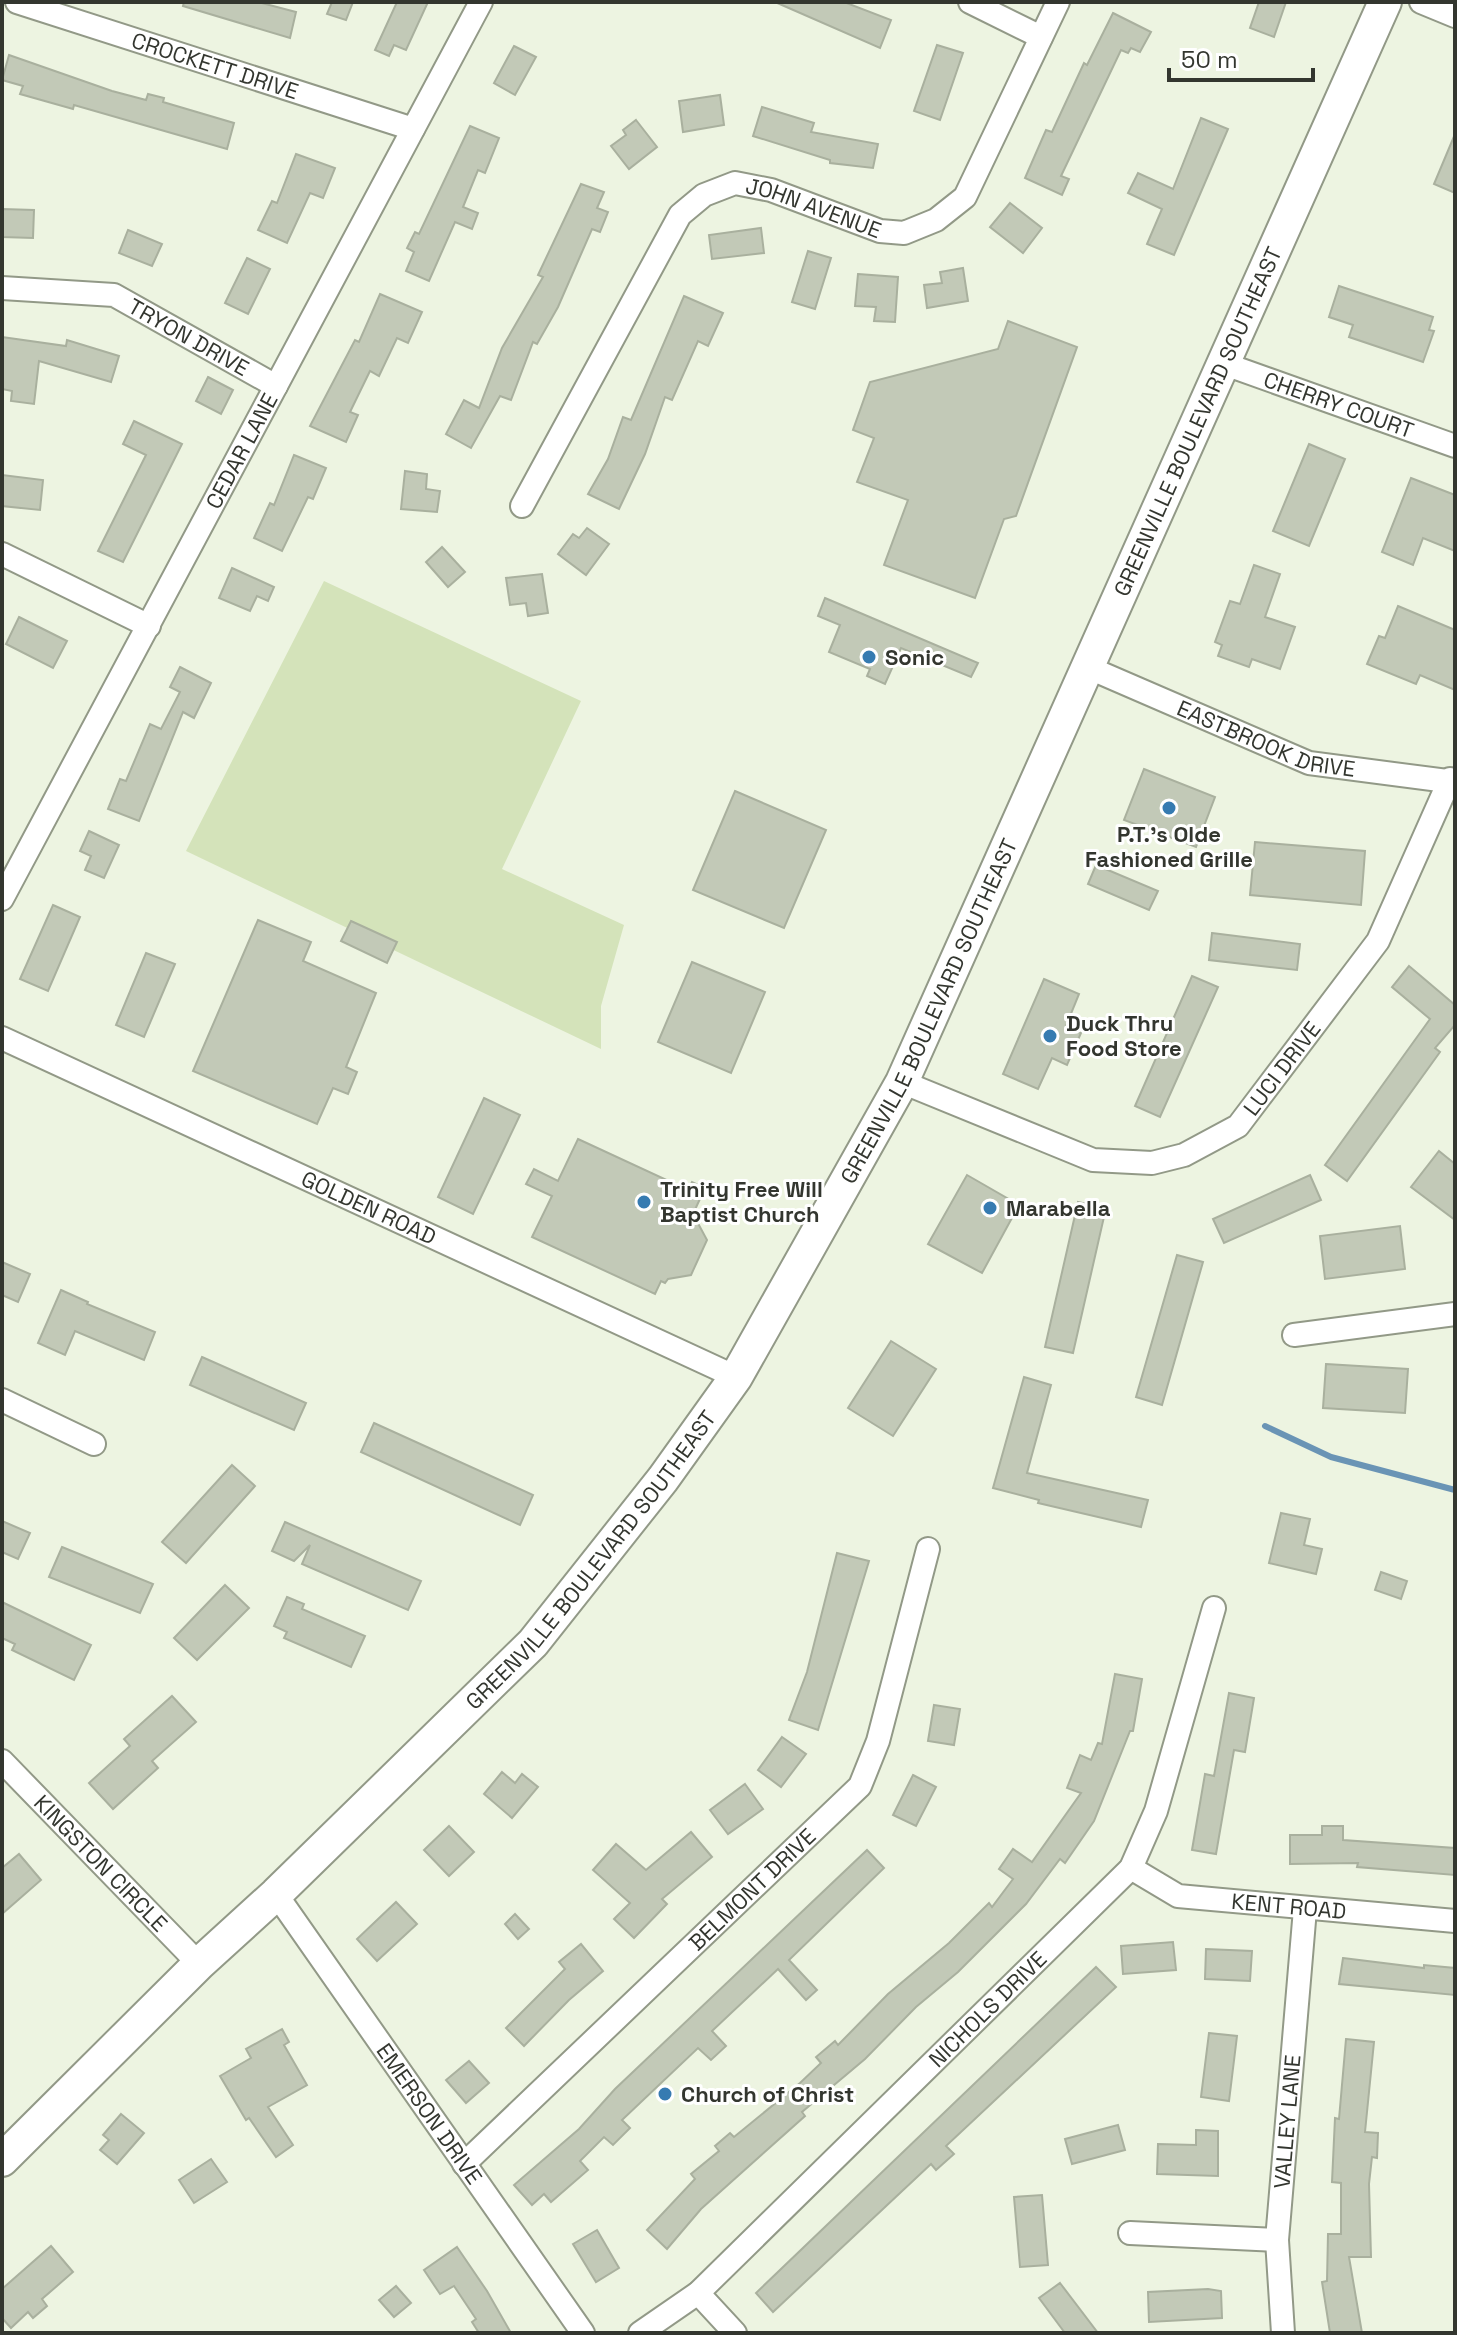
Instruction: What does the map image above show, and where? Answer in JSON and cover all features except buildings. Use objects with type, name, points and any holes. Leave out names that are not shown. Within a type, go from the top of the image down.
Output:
[{"type":"highway","name":"GREENVILLE BOULEVARD SOUTHEAST","points":[[2,2160],[199,1964],[276,1894],[533,1643],[663,1479],[736,1377],[902,1082],[1385,2]]},
{"type":"street","name":"CROCKETT DRIVE","points":[[17,2],[46,7],[413,129]]},
{"type":"street","name":"CEDAR LANE","points":[[2,899],[481,2]]},
{"type":"street","points":[[970,2],[1041,37]]},
{"type":"street","name":"JOHN AVENUE","points":[[522,506],[680,215],[704,195],[735,183],[771,190],[880,231],[904,233],[936,220],[965,197],[1058,2]]},
{"type":"street","points":[[1421,2],[1455,16]]},
{"type":"street","name":"TRYON DRIVE","points":[[2,288],[114,295],[276,386]]},
{"type":"street","name":"CHERRY COURT","points":[[1222,363],[1455,446]]},
{"type":"street","points":[[2,554],[149,626]]},
{"type":"street","name":"EASTBROOK DRIVE","points":[[1087,667],[1309,763],[1452,781]]},
{"type":"street","name":"LUCI DRIVE","points":[[902,1082],[1093,1160],[1152,1163],[1184,1155],[1217,1140],[1238,1126],[1378,941],[1452,781]]},
{"type":"street","name":"GOLDEN ROAD","points":[[2,1038],[736,1377]]},
{"type":"street","points":[[1294,1335],[1455,1314]]},
{"type":"street","points":[[2,1400],[94,1444]]},
{"type":"street","name":"BELMONT DRIVE","points":[[464,2164],[860,1786],[878,1741],[928,1549]]},
{"type":"street","name":"NICHOLS DRIVE","points":[[640,2333],[698,2293],[1131,1868],[1156,1811],[1214,1608]]},
{"type":"street","name":"KINGSTON CIRCLE","points":[[2,1761],[199,1964]]},
{"type":"street","name":"KENT ROAD","points":[[1131,1868],[1178,1896],[1455,1921]]},
{"type":"street","name":"EMERSON DRIVE","points":[[276,1894],[583,2333]]},
{"type":"street","name":"VALLEY LANE","points":[[1283,2333],[1277,2240],[1305,1909]]},
{"type":"street","points":[[1130,2233],[1277,2240]]},
{"type":"street","points":[[698,2293],[735,2333]]},
{"type":"green space","points":[[324,581],[581,701],[502,869],[624,925],[601,1006],[601,1049],[186,851]]},
{"type":"waterway","points":[[1265,1426],[1331,1457],[1455,1490]]},
{"type":"place","name":"Sonic","points":[[869,657]]},
{"type":"place","name":"P.T.’s Olde Fashioned Grille","points":[[1169,808]]},
{"type":"place","name":"Duck Thru Food Store","points":[[1050,1036]]},
{"type":"place","name":"Trinity Free Will Baptist Church","points":[[644,1202]]},
{"type":"place","name":"Marabella","points":[[990,1208]]},
{"type":"place","name":"Church of Christ","points":[[665,2094]]}]
